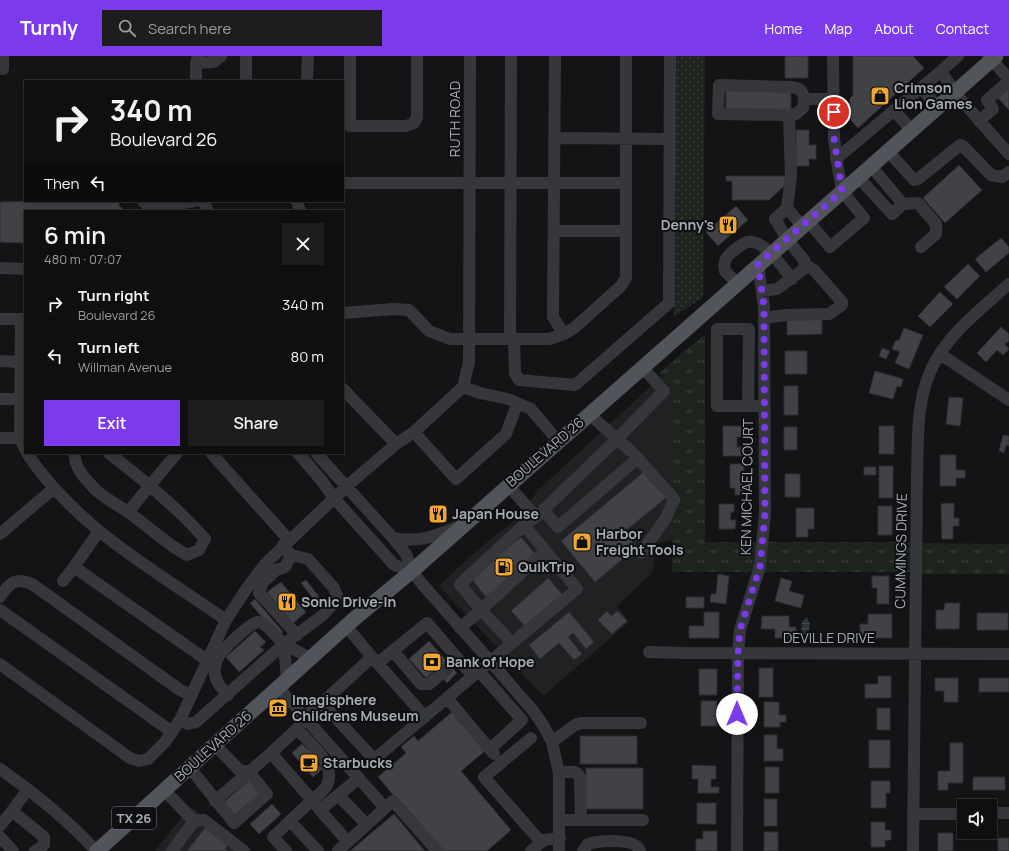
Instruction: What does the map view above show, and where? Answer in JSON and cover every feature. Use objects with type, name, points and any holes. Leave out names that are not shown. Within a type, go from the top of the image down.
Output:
[{"type":"main road","name":"BOULEVARD 26","points":[[96,851],[346,626],[412,571],[758,264],[954,93],[992,57]]},
{"type":"street","points":[[3,56],[3,69]]},
{"type":"street","points":[[196,80],[197,59],[214,62],[221,56]]},
{"type":"street","points":[[246,56],[246,80]]},
{"type":"street","points":[[307,80],[308,56]]},
{"type":"street","points":[[350,56],[350,126],[406,126],[414,123],[417,117],[417,56]]},
{"type":"street","name":"RUTH ROAD","points":[[463,386],[469,362],[470,56]]},
{"type":"street","points":[[511,56],[510,183],[512,339],[515,373],[518,380],[575,385],[669,303],[670,56]]},
{"type":"street","points":[[555,56],[553,317],[564,334]]},
{"type":"street","points":[[344,313],[394,309],[409,310],[429,331],[450,339],[549,339],[564,334],[621,286],[626,278],[626,56]]},
{"type":"street","points":[[787,208],[830,247],[864,218],[842,191],[834,138],[833,56]]},
{"type":"street","points":[[836,159],[958,56]]},
{"type":"street","points":[[979,121],[993,108],[987,100],[1009,80],[992,57]]},
{"type":"street","points":[[941,71],[954,93],[1009,154]]},
{"type":"street","points":[[719,85],[790,86],[799,88],[803,93],[804,100],[803,108],[796,114],[718,114],[719,85]]},
{"type":"street","points":[[920,88],[938,107]]},
{"type":"street","points":[[804,100],[834,100]]},
{"type":"street","points":[[894,110],[912,130]]},
{"type":"street","points":[[764,318],[786,315],[829,314],[842,305],[842,302],[814,270],[806,265],[804,260],[787,239],[775,219],[787,208],[790,176],[789,115]]},
{"type":"street","points":[[554,138],[669,139]]},
{"type":"street","points":[[888,151],[914,180],[918,179],[960,145],[963,146],[991,175],[1002,177],[1009,172]]},
{"type":"street","points":[[871,166],[903,204]]},
{"type":"street","points":[[858,177],[892,214],[903,204],[918,203],[936,224],[936,234],[921,247]]},
{"type":"street","points":[[344,183],[626,183]]},
{"type":"street","points":[[144,202],[150,208],[202,205]]},
{"type":"street","points":[[554,231],[626,231]]},
{"type":"street","points":[[737,283],[725,271],[725,260],[730,254],[747,242],[754,242],[771,253],[792,279]]},
{"type":"street","name":"KEN MICHAEL COURT","points":[[737,851],[738,653],[740,630],[756,581],[762,549],[765,514],[764,318],[758,264]]},
{"type":"street","points":[[762,291],[777,289],[792,279],[805,268],[806,265]]},
{"type":"street","points":[[0,268],[24,269]]},
{"type":"street","name":"CUMMINGS DRIVE","points":[[913,851],[914,653],[919,429],[923,396],[929,372],[940,354],[982,308],[1009,284]]},
{"type":"street","points":[[0,313],[24,317]]},
{"type":"street","points":[[702,314],[717,329],[748,329],[748,406]]},
{"type":"street","points":[[0,319],[24,317]]},
{"type":"street","points":[[24,317],[23,345],[20,362],[20,438],[24,447]]},
{"type":"street","points":[[717,329],[717,406],[764,406]]},
{"type":"street","points":[[940,354],[1009,400]]},
{"type":"street","points":[[748,356],[764,356]]},
{"type":"street","points":[[0,361],[20,362]]},
{"type":"street","points":[[512,643],[481,610],[460,584],[524,525],[540,513],[617,439],[664,391],[642,367]]},
{"type":"street","points":[[228,695],[218,684],[215,674],[216,663],[226,620],[265,564],[286,542],[347,486],[396,444],[414,432],[463,386],[480,393],[508,399],[517,404],[531,408],[558,441]]},
{"type":"street","points":[[344,390],[396,444]]},
{"type":"street","points":[[0,399],[20,400]]},
{"type":"street","points":[[414,432],[456,479],[506,434],[517,404]]},
{"type":"street","points":[[589,414],[638,458],[674,499],[666,518],[641,553]]},
{"type":"street","points":[[0,438],[20,438]]},
{"type":"street","points":[[28,454],[54,489],[99,531],[226,620]]},
{"type":"street","points":[[75,454],[74,460],[77,467],[98,492],[128,512],[183,553],[187,555],[199,550],[205,539],[190,522],[150,486],[110,454]]},
{"type":"street","points":[[128,512],[176,454]]},
{"type":"street","points":[[212,454],[229,472],[286,542],[291,555],[285,567],[276,570],[263,582],[259,593],[297,635]]},
{"type":"street","points":[[299,454],[322,481],[334,498],[394,565],[412,571]]},
{"type":"street","points":[[317,454],[393,538],[406,554],[412,571],[534,712],[552,742],[559,773],[559,851]]},
{"type":"street","points":[[508,485],[558,527],[638,458]]},
{"type":"street","points":[[0,534],[54,489]]},
{"type":"street","points":[[393,538],[409,541],[424,540],[463,525]]},
{"type":"street","points":[[322,703],[372,757],[377,757],[577,589],[524,525]]},
{"type":"street","points":[[63,581],[99,531]]},
{"type":"street","points":[[460,628],[545,551]]},
{"type":"street","points":[[180,720],[188,724],[196,722],[284,644],[323,615],[338,598],[334,588],[308,559],[291,555]]},
{"type":"street","points":[[74,567],[208,661]]},
{"type":"street","points":[[1,595],[13,582],[23,580],[32,584],[180,690],[192,696]]},
{"type":"street","points":[[0,610],[172,732]]},
{"type":"street","points":[[0,664],[130,758],[139,761],[148,759],[165,742],[172,732],[180,720],[208,661],[220,647],[251,625],[258,622],[264,624],[284,644],[310,658]]},
{"type":"street","points":[[215,800],[297,730],[305,718],[322,703],[375,660],[393,651],[427,623],[454,662],[476,673],[522,720],[490,749]]},
{"type":"street","points":[[346,626],[425,717]]},
{"type":"street","points":[[284,644],[283,683],[305,718],[385,808]]},
{"type":"street","points":[[393,651],[421,684],[429,684],[440,675]]},
{"type":"street","name":"DEVILLE DRIVE","points":[[649,652],[1009,654]]},
{"type":"street","points":[[447,698],[502,762]]},
{"type":"street","points":[[552,742],[581,722],[641,723]]},
{"type":"street","points":[[286,851],[273,837],[327,786],[330,777],[328,765],[319,753],[297,730]]},
{"type":"street","points":[[531,738],[484,777],[541,842]]},
{"type":"street","points":[[190,768],[234,823],[267,794],[249,772],[239,770],[215,745]]},
{"type":"street","points":[[271,753],[348,842]]},
{"type":"street","points":[[0,768],[28,789],[82,836],[96,851]]},
{"type":"street","points":[[559,773],[573,772],[578,774],[580,777],[581,820]]},
{"type":"street","points":[[320,810],[359,778]]},
{"type":"street","points":[[0,826],[28,789]]},
{"type":"street","points":[[164,790],[194,821]]},
{"type":"street","points":[[338,796],[367,825]]},
{"type":"street","points":[[338,851],[393,801],[437,851]]},
{"type":"street","points":[[12,811],[44,837],[44,845],[36,851]]},
{"type":"street","points":[[997,813],[1009,813]]},
{"type":"street","points":[[913,814],[957,814]]},
{"type":"street","points":[[172,851],[194,821],[204,820],[244,851]]},
{"type":"street","points":[[560,820],[643,820]]},
{"type":"street","points":[[290,821],[318,851]]},
{"type":"street","points":[[0,837],[13,851]]},
{"type":"street","points":[[531,851],[544,840],[560,838]]},
{"type":"street","points":[[583,851],[588,844],[595,842],[630,842],[636,844],[640,851]]},
{"type":"shaded area","points":[[662,376],[672,388],[672,540],[657,544],[652,573],[617,606],[629,622],[543,696],[439,586],[475,552],[520,516],[538,490]]},
{"type":"shaded area","points":[[807,618],[810,624],[808,635],[801,634],[802,621]]},
{"type":"shaded area","points":[[190,807],[220,826],[252,851],[155,851]]},
{"type":"green space","points":[[674,56],[705,56],[703,297],[674,317]]},
{"type":"green space","points":[[705,334],[705,542],[910,542],[910,572],[672,572],[672,388],[659,373]]},
{"type":"green space","points":[[922,543],[1009,544],[1009,574],[922,574]]},
{"type":"building","points":[[785,56],[808,56],[808,78],[785,78]]},
{"type":"building","points":[[853,56],[913,56],[924,68],[858,128],[849,118],[850,98],[853,95]]},
{"type":"building","points":[[1009,88],[1009,110],[998,98]]},
{"type":"building","points":[[726,90],[791,90],[791,113],[726,113]]},
{"type":"building","points":[[796,130],[809,130],[809,145],[816,145],[816,159],[809,159],[809,166],[796,166]]},
{"type":"building","points":[[959,165],[982,190],[945,223],[923,198]]},
{"type":"building","points":[[726,176],[787,176],[787,183],[769,200],[732,200],[732,181],[726,181]]},
{"type":"building","points":[[0,202],[119,202],[119,206],[125,210],[24,210],[24,243],[0,242]]},
{"type":"building","points":[[736,206],[748,220],[718,246],[706,232]]},
{"type":"building","points":[[1001,238],[1009,247],[1009,253],[986,272],[975,259]]},
{"type":"building","points":[[968,264],[980,276],[957,299],[944,287]]},
{"type":"building","points":[[940,292],[953,304],[930,327],[918,316]]},
{"type":"building","points":[[787,319],[822,319],[822,334],[787,335]]},
{"type":"building","points":[[1001,327],[1009,334],[1009,341],[1005,344],[1009,349],[1003,355],[997,350],[986,362],[977,353]]},
{"type":"building","points":[[904,328],[923,335],[909,369],[895,363],[900,352],[892,349],[896,340],[899,341]]},
{"type":"building","points":[[882,348],[890,351],[886,359],[879,356]]},
{"type":"building","points":[[785,351],[807,351],[807,374],[785,374]]},
{"type":"building","points":[[875,371],[903,379],[901,387],[897,386],[893,399],[869,393]]},
{"type":"building","points":[[784,386],[798,386],[798,415],[784,415]]},
{"type":"building","points":[[949,397],[963,398],[960,426],[946,424]]},
{"type":"building","points":[[723,426],[744,426],[744,437],[737,437],[737,447],[745,447],[745,456],[723,456]]},
{"type":"building","points":[[879,426],[894,426],[894,454],[879,454]]},
{"type":"building","points":[[784,427],[797,427],[797,450],[784,450]]},
{"type":"building","points":[[1003,435],[1009,436],[1009,446],[1006,445],[1004,453],[999,451]]},
{"type":"building","points":[[940,455],[956,455],[956,470],[965,470],[965,478],[956,478],[956,486],[940,486]]},
{"type":"building","points":[[730,464],[744,464],[744,495],[735,495],[735,488],[730,488]]},
{"type":"building","points":[[879,466],[893,466],[893,498],[879,498]]},
{"type":"building","points":[[864,467],[876,467],[876,475],[864,475]]},
{"type":"building","points":[[646,470],[668,496],[624,532],[637,547],[595,582],[561,541]]},
{"type":"building","points":[[785,474],[800,474],[800,497],[785,497]]},
{"type":"building","points":[[954,503],[954,518],[959,518],[959,526],[953,526],[953,539],[942,539],[941,504]]},
{"type":"building","points":[[719,504],[734,504],[734,512],[731,512],[730,520],[736,520],[735,529],[719,529]]},
{"type":"building","points":[[878,506],[892,506],[892,535],[878,535]]},
{"type":"building","points":[[796,508],[814,508],[814,529],[808,529],[808,537],[796,537]]},
{"type":"building","name":"QuikTrip","points":[[521,537],[537,556],[486,597],[471,578]]},
{"type":"building","points":[[718,574],[729,576],[726,604],[710,602],[711,594],[716,594]]},
{"type":"building","points":[[872,576],[889,576],[889,604],[877,604],[877,588],[872,588]]},
{"type":"building","points":[[548,578],[563,595],[526,627],[511,611]]},
{"type":"building","points":[[781,578],[792,581],[789,591],[804,595],[801,608],[775,601]]},
{"type":"building","points":[[306,580],[324,603],[319,606],[301,583]]},
{"type":"building","name":"Sonic Drive-In","points":[[281,582],[306,612],[293,623],[267,592]]},
{"type":"building","points":[[686,597],[704,597],[704,608],[686,608]]},
{"type":"building","points":[[255,599],[283,632],[278,636],[250,603]]},
{"type":"building","points":[[945,603],[960,603],[959,629],[936,629],[936,610],[944,610]]},
{"type":"building","points":[[607,611],[611,616],[618,611],[627,621],[612,634],[598,620]]},
{"type":"building","points":[[569,612],[594,642],[586,649],[573,633],[568,637],[582,654],[574,660],[559,643],[540,659],[529,645]]},
{"type":"building","points":[[704,612],[719,612],[719,638],[689,638],[689,626],[704,626]]},
{"type":"building","points":[[977,613],[1008,613],[1008,630],[977,630]]},
{"type":"building","points":[[868,614],[892,614],[892,638],[860,638],[860,624],[868,624]]},
{"type":"building","points":[[762,616],[789,616],[789,627],[796,627],[796,638],[775,638],[775,629],[761,629]]},
{"type":"building","points":[[255,631],[266,642],[260,647],[264,650],[239,672],[226,657]]},
{"type":"building","points":[[429,641],[457,673],[447,683],[435,670],[426,678],[409,659]]},
{"type":"building","points":[[759,668],[773,668],[773,697],[759,697]]},
{"type":"building","points":[[699,669],[717,669],[717,695],[699,695]]},
{"type":"building","points":[[878,676],[891,676],[891,698],[865,698],[865,684],[878,684]]},
{"type":"building","points":[[935,678],[958,678],[958,702],[944,702],[944,691],[935,691]]},
{"type":"building","points":[[979,678],[1009,678],[1009,692],[979,692]]},
{"type":"building","points":[[701,701],[717,701],[717,726],[701,726]]},
{"type":"building","points":[[764,702],[779,702],[779,715],[786,715],[786,722],[780,722],[780,727],[764,727]]},
{"type":"building","points":[[877,708],[890,708],[890,730],[877,730]]},
{"type":"building","points":[[452,712],[485,751],[461,771],[511,830],[487,851],[441,851],[378,777],[406,753],[401,747],[414,736],[418,741]]},
{"type":"building","points":[[764,735],[777,735],[777,749],[783,749],[783,761],[764,761]]},
{"type":"building","points":[[580,736],[637,736],[637,764],[580,764]]},
{"type":"building","points":[[869,740],[890,740],[890,768],[869,768]]},
{"type":"building","points":[[950,743],[963,743],[963,783],[948,783],[948,790],[938,790],[938,771],[950,771]]},
{"type":"building","points":[[302,744],[308,750],[311,748],[316,754],[312,757],[322,769],[313,777],[292,753]]},
{"type":"building","points":[[692,765],[716,766],[716,779],[711,779],[711,787],[719,787],[719,793],[698,793],[698,779],[692,779]]},
{"type":"building","points":[[765,767],[779,767],[779,793],[765,793]]},
{"type":"building","points":[[586,768],[643,768],[643,809],[586,809]]},
{"type":"building","points":[[973,777],[1005,777],[1005,790],[973,790]]},
{"type":"building","points":[[250,779],[262,793],[235,818],[222,804]]},
{"type":"building","points":[[871,781],[890,781],[890,793],[886,793],[886,808],[871,808]]},
{"type":"building","points":[[764,799],[777,799],[777,826],[764,826]]},
{"type":"building","points":[[697,803],[716,803],[716,824],[697,824]]},
{"type":"building","points":[[272,804],[281,814],[259,834],[250,824]]},
{"type":"building","points":[[394,814],[425,851],[350,851]]},
{"type":"building","points":[[871,822],[885,822],[885,830],[891,830],[891,840],[885,840],[885,847],[871,847]]},
{"type":"building","points":[[205,828],[228,845],[225,849],[228,851],[187,851]]},
{"type":"building","points":[[703,831],[717,831],[717,851],[696,851],[696,839],[703,839]]},
{"type":"building","points":[[764,832],[778,832],[778,851],[764,851]]},
{"type":"building","points":[[938,833],[953,833],[953,851],[938,851]]},
{"type":"building","points":[[998,838],[1009,838],[1009,851],[998,851]]},
{"type":"tunnel","points":[[440,675],[450,665]]},
{"type":"place","name":"Crimson Lion Games","points":[[880,96]]},
{"type":"place","name":"Denny's","points":[[728,225]]},
{"type":"place","name":"Japan House","points":[[438,514]]},
{"type":"place","name":"Harbor Freight Tools","points":[[582,542]]},
{"type":"place","name":"QuikTrip","points":[[504,567]]},
{"type":"place","name":"Sonic Drive-In","points":[[287,602]]},
{"type":"place","name":"Bank of Hope","points":[[432,662]]},
{"type":"place","name":"Imagisphere Childrens Museum","points":[[278,708]]},
{"type":"place","name":"Starbucks","points":[[309,763]]},
{"type":"route","points":[[737,714],[740,630],[760,566],[765,514],[764,307],[758,264],[842,191],[834,138],[834,112]]}]
